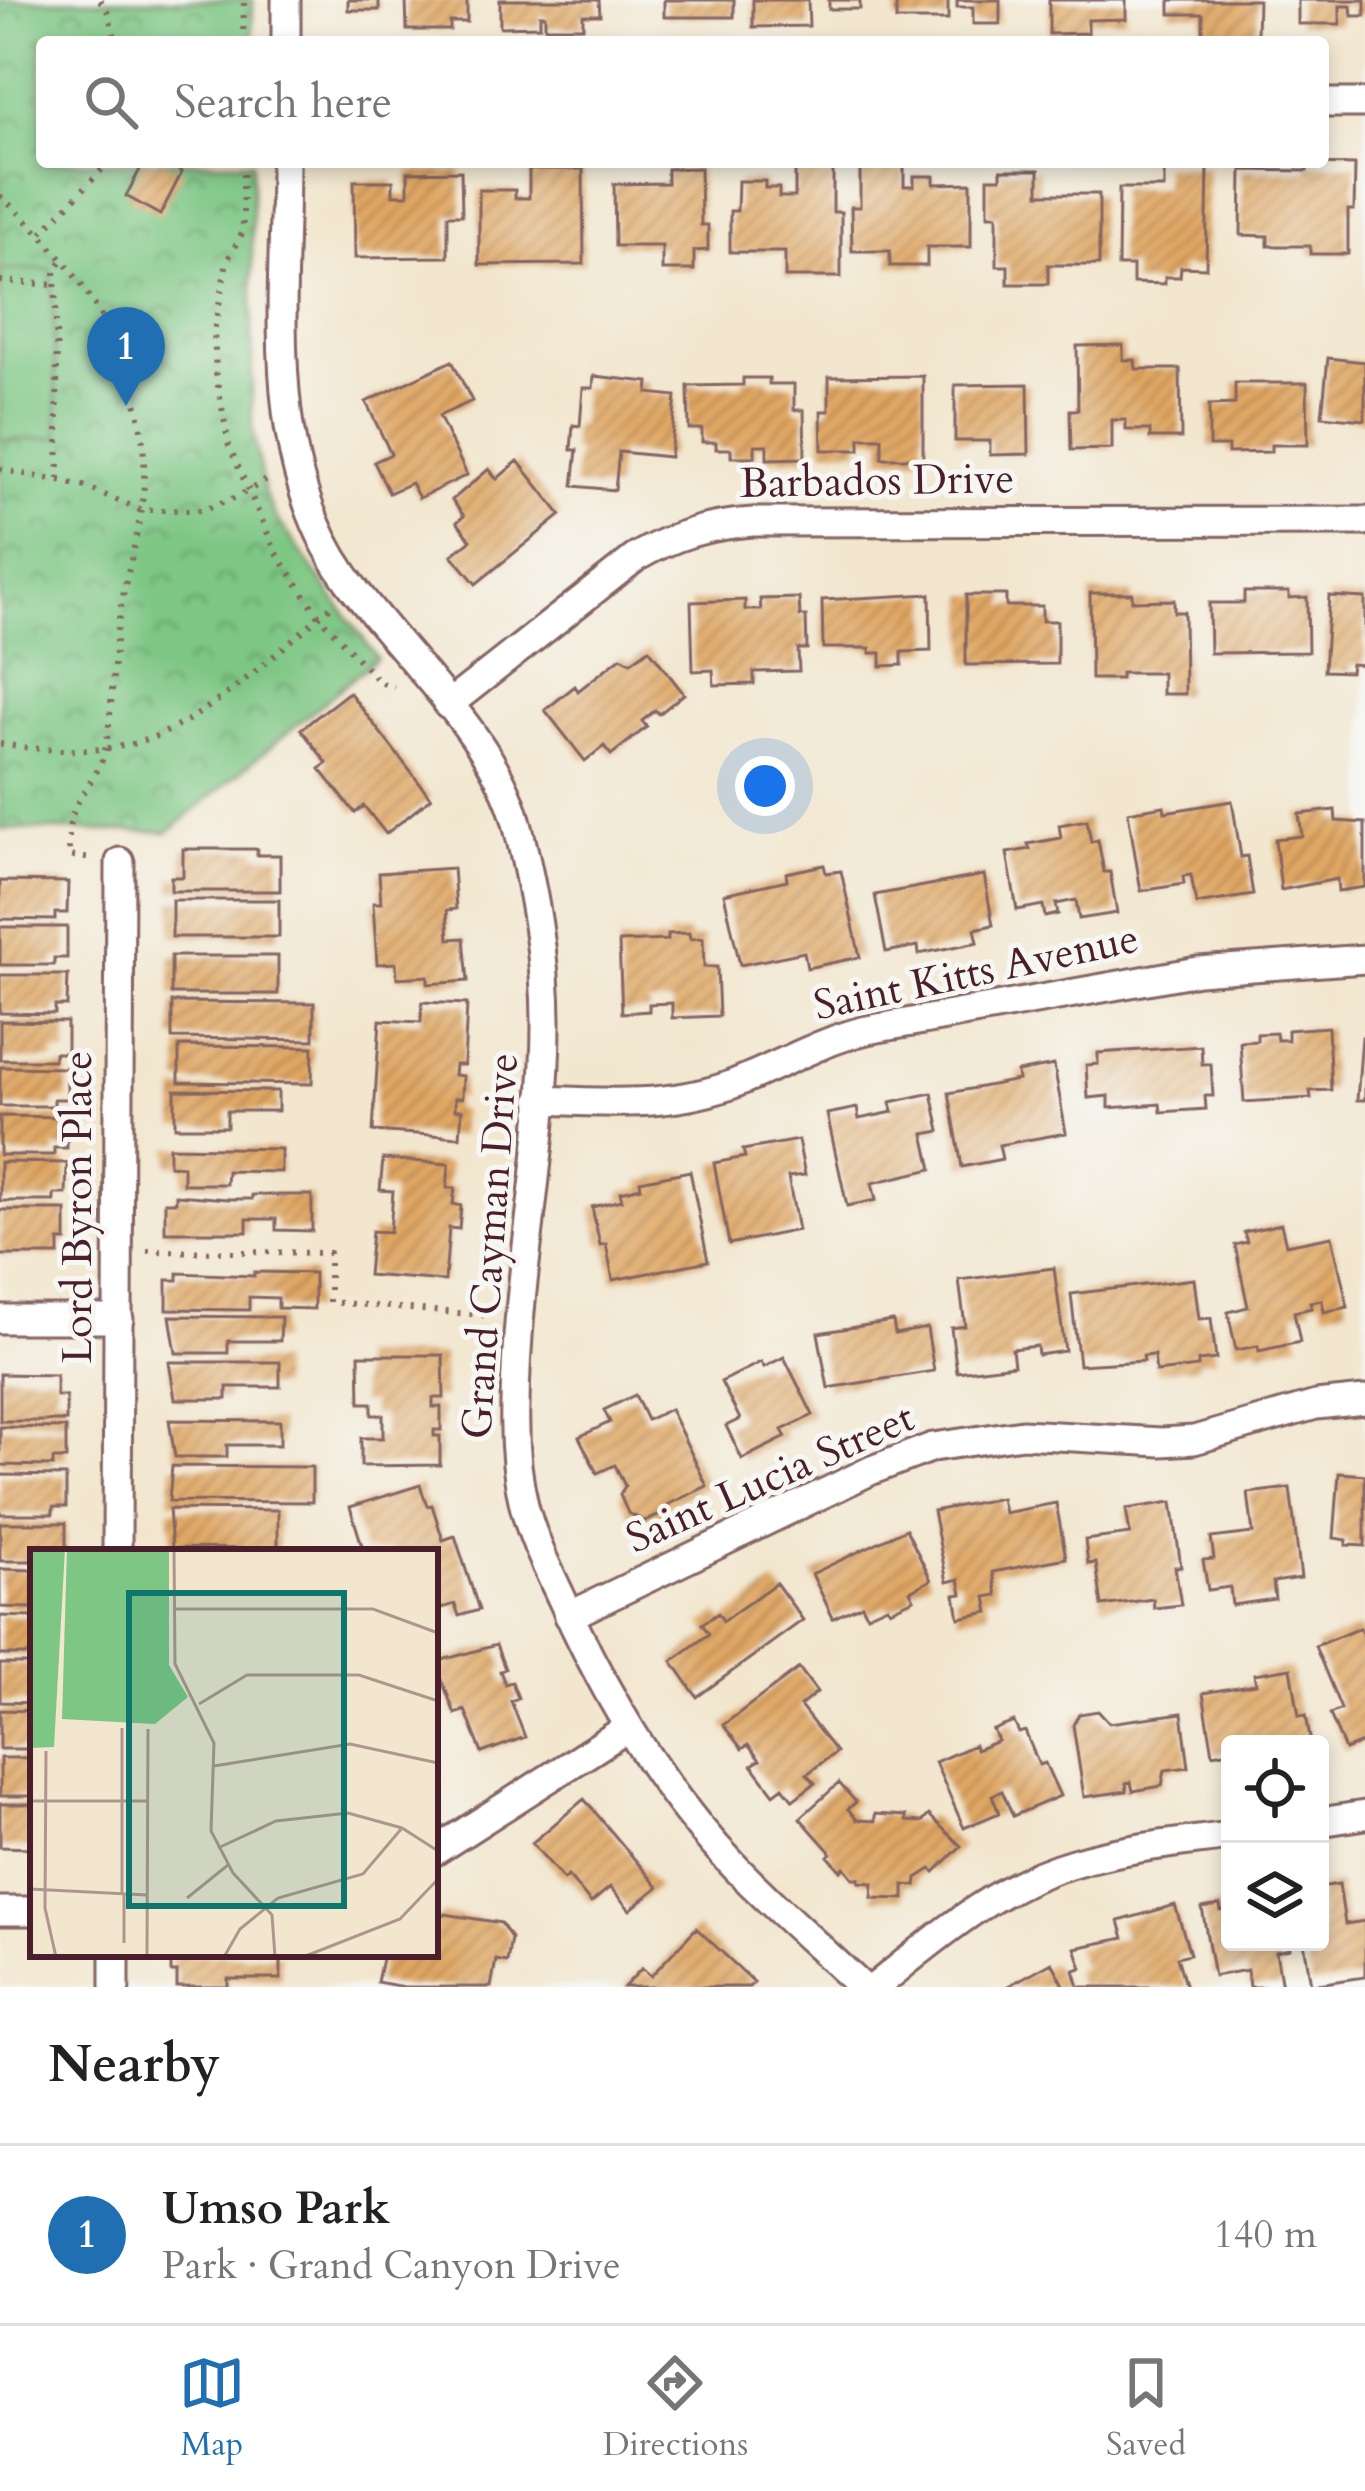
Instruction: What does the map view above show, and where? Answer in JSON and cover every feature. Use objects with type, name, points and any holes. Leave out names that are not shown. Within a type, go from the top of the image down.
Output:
[{"type":"street","points":[[286,0],[286,36]]},
{"type":"street","points":[[1329,103],[1365,103]]},
{"type":"street","name":"Grand Cayman Drive","points":[[285,168],[284,373],[296,464],[313,516],[354,587],[488,761],[515,815],[542,951],[546,1017],[541,1100],[514,1402],[518,1475],[531,1528],[569,1616],[660,1776],[736,1868],[862,1987]]},
{"type":"street","name":"Barbados Drive","points":[[448,705],[635,558],[658,544],[713,525],[1365,521]]},
{"type":"street","name":"Lord Byron Place","points":[[117,1549],[120,862]]},
{"type":"street","name":"Saint Kitts Avenue","points":[[541,1100],[609,1103],[686,1098],[725,1087],[818,1044],[867,1030],[1198,971],[1365,959]]},
{"type":"street","points":[[0,1318],[118,1319]]},
{"type":"street","name":"Saint Lucia Street","points":[[569,1616],[872,1470],[933,1447],[1022,1434],[1194,1440],[1316,1405],[1365,1400]]},
{"type":"street","points":[[438,1849],[629,1727]]},
{"type":"street","points":[[1329,1821],[1365,1815]]},
{"type":"street","points":[[875,1987],[978,1908],[1038,1875],[1093,1858],[1221,1837]]},
{"type":"path","points":[[100,0],[114,36]]},
{"type":"path","points":[[243,36],[244,0]]},
{"type":"path","points":[[42,232],[103,168]]},
{"type":"path","points":[[0,196],[42,232],[105,319],[134,387],[143,464],[141,510],[118,623],[106,748],[99,772],[70,820],[69,856],[120,862]]},
{"type":"path","points":[[58,479],[55,271],[62,260]]},
{"type":"path","points":[[0,281],[56,285]]},
{"type":"path","points":[[0,469],[58,479],[141,510],[201,510],[238,497],[296,464]]},
{"type":"path","points":[[0,744],[56,752],[148,740],[210,704],[354,587]]},
{"type":"path","points":[[119,1250],[329,1253],[329,1302],[520,1319]]},
{"type":"green space","points":[[0,0],[253,0],[252,36],[36,36],[36,168],[252,168],[252,426],[264,492],[275,516],[377,658],[168,832],[0,829]]},
{"type":"green space","points":[[51,269],[58,438],[0,440],[0,270]]},
{"type":"building","points":[[348,0],[379,0],[379,10],[348,10]]},
{"type":"building","points":[[406,0],[467,0],[467,22],[450,22],[450,30],[407,30]]},
{"type":"building","points":[[500,0],[599,0],[600,15],[583,15],[583,27],[545,27],[545,15],[540,15],[540,26],[500,27]]},
{"type":"building","points":[[664,0],[734,0],[734,17],[664,17]]},
{"type":"building","points":[[753,0],[808,0],[809,26],[753,27]]},
{"type":"building","points":[[829,0],[860,0],[860,9],[829,9]]},
{"type":"building","points":[[896,0],[948,0],[948,20],[896,20]]},
{"type":"building","points":[[957,0],[1000,0],[1000,24],[973,24],[973,7],[957,7]]},
{"type":"building","points":[[1049,0],[1126,0],[1126,19],[1088,20],[1088,33],[1049,34]]},
{"type":"building","points":[[1170,0],[1258,0],[1257,35],[1203,34],[1203,14],[1170,14]]},
{"type":"building","points":[[1298,0],[1365,0],[1365,16],[1352,16],[1351,6],[1340,6],[1340,24],[1298,24]]},
{"type":"building","points":[[1329,164],[1355,165],[1348,254],[1310,254],[1310,246],[1268,246],[1268,236],[1241,235],[1242,170],[1307,171]]},
{"type":"building","points":[[141,168],[182,172],[160,215],[126,196]]},
{"type":"building","points":[[700,168],[701,225],[708,225],[708,250],[694,251],[694,270],[662,270],[662,246],[615,246],[614,184],[667,183],[667,169]]},
{"type":"building","points":[[795,168],[833,168],[833,212],[841,212],[841,277],[785,277],[785,252],[730,252],[730,211],[737,211],[738,181],[765,181],[765,188],[779,188],[779,197],[795,197]]},
{"type":"building","points":[[860,168],[904,168],[904,186],[914,186],[914,176],[934,176],[934,184],[971,183],[971,247],[927,247],[927,266],[890,266],[890,251],[852,251],[851,207],[860,207]]},
{"type":"building","points":[[1164,168],[1208,168],[1206,268],[1181,267],[1180,277],[1165,277],[1165,284],[1133,283],[1133,266],[1118,266],[1119,188],[1164,188]]},
{"type":"building","points":[[529,169],[583,169],[584,264],[479,265],[479,190],[515,190],[515,198],[529,198]]},
{"type":"building","points":[[1001,170],[1039,170],[1039,194],[1099,194],[1099,265],[1048,265],[1048,284],[1008,284],[1008,266],[997,266],[997,215],[988,215],[988,178],[1001,178]]},
{"type":"building","points":[[461,171],[462,215],[448,215],[448,257],[355,258],[354,181],[393,181],[393,195],[408,195],[408,172]]},
{"type":"building","points":[[1123,345],[1123,360],[1135,360],[1136,369],[1180,369],[1181,438],[1150,438],[1150,430],[1126,430],[1126,420],[1112,420],[1112,449],[1071,450],[1070,410],[1078,410],[1077,346]]},
{"type":"building","points":[[1328,358],[1365,362],[1365,420],[1322,416]]},
{"type":"building","points":[[452,361],[472,401],[439,416],[467,475],[419,498],[411,483],[389,493],[374,462],[391,454],[366,402]]},
{"type":"building","points":[[594,376],[649,382],[648,393],[676,396],[670,457],[619,452],[615,490],[573,486],[577,450],[571,450],[573,425],[580,426],[583,388],[593,388]]},
{"type":"building","points":[[923,376],[923,458],[882,458],[882,438],[860,438],[860,450],[822,450],[821,411],[829,411],[829,377]]},
{"type":"building","points":[[743,378],[794,384],[794,410],[804,410],[805,458],[767,459],[767,445],[755,445],[755,457],[731,457],[731,449],[702,442],[702,429],[689,429],[688,386],[743,385]]},
{"type":"building","points":[[1235,383],[1307,383],[1308,445],[1271,445],[1271,452],[1228,453],[1228,446],[1209,446],[1209,405],[1235,404]]},
{"type":"building","points":[[1028,384],[1029,454],[990,455],[990,441],[955,441],[955,385]]},
{"type":"building","points":[[518,461],[561,515],[476,584],[452,555],[471,540],[457,522],[464,516],[452,500],[489,469],[497,479]]},
{"type":"building","points":[[1244,592],[1307,597],[1308,652],[1210,653],[1209,603],[1244,603]]},
{"type":"building","points":[[1090,593],[1132,593],[1132,601],[1174,600],[1174,612],[1184,612],[1185,694],[1162,694],[1162,673],[1091,679]]},
{"type":"building","points":[[930,594],[931,651],[902,652],[902,665],[881,666],[881,653],[870,653],[870,648],[823,648],[822,600]]},
{"type":"building","points":[[966,595],[1006,595],[1006,606],[1042,606],[1042,621],[1057,621],[1057,664],[966,665]]},
{"type":"building","points":[[1329,596],[1365,598],[1365,665],[1351,664],[1350,672],[1324,671]]},
{"type":"building","points":[[799,598],[800,616],[806,616],[807,649],[798,649],[799,671],[754,672],[754,684],[714,685],[713,670],[693,671],[691,602],[745,600],[745,610],[761,610],[760,599]]},
{"type":"building","points":[[649,649],[684,694],[659,714],[655,710],[642,721],[647,727],[611,755],[604,746],[585,761],[545,710],[621,657],[631,662]]},
{"type":"building","points":[[349,692],[431,798],[386,834],[364,806],[355,813],[320,769],[327,763],[301,729]]},
{"type":"building","points":[[1232,801],[1253,895],[1196,904],[1191,875],[1183,876],[1184,884],[1141,891],[1128,812],[1164,806],[1165,812]]},
{"type":"building","points":[[1335,810],[1336,821],[1365,823],[1365,887],[1338,891],[1337,879],[1281,890],[1275,839],[1302,836],[1299,814]]},
{"type":"building","points":[[1087,820],[1091,842],[1098,840],[1104,872],[1110,872],[1117,913],[1079,919],[1076,900],[1056,904],[1058,914],[1045,917],[1043,905],[1017,910],[1007,853],[1061,838],[1059,825]]},
{"type":"building","points":[[183,849],[257,849],[257,855],[280,855],[280,891],[171,891],[171,877],[183,877]]},
{"type":"building","points":[[824,865],[826,873],[841,871],[860,957],[807,968],[804,952],[740,965],[724,894],[787,880],[786,873]]},
{"type":"building","points":[[453,868],[456,909],[447,910],[449,939],[464,938],[468,981],[428,984],[428,976],[397,978],[396,963],[377,964],[373,903],[381,903],[379,873]]},
{"type":"building","points":[[984,875],[993,925],[975,929],[978,942],[919,954],[918,946],[886,952],[875,895]]},
{"type":"building","points":[[0,881],[68,882],[67,913],[55,913],[55,920],[0,919]]},
{"type":"building","points":[[172,900],[279,900],[279,937],[172,937]]},
{"type":"building","points":[[0,927],[67,927],[67,958],[54,958],[54,965],[0,965]]},
{"type":"building","points":[[689,933],[690,939],[703,938],[704,967],[717,967],[719,1016],[672,1018],[672,1003],[622,1013],[619,942],[668,940],[668,934]]},
{"type":"building","points":[[171,956],[278,956],[278,994],[171,994]]},
{"type":"building","points":[[0,975],[68,975],[67,1006],[55,1006],[55,1014],[0,1013]]},
{"type":"building","points":[[172,1002],[314,1003],[314,1040],[172,1038]]},
{"type":"building","points":[[422,1002],[467,1004],[464,1065],[455,1065],[454,1075],[463,1076],[462,1098],[455,1098],[455,1110],[462,1110],[460,1137],[373,1131],[380,1020],[421,1022]]},
{"type":"building","points":[[0,1021],[67,1022],[67,1053],[54,1053],[54,1060],[0,1060]]},
{"type":"building","points":[[1328,1027],[1331,1090],[1310,1091],[1311,1098],[1244,1102],[1240,1042],[1257,1041],[1257,1034],[1276,1033],[1277,1040],[1288,1040],[1288,1030]]},
{"type":"building","points":[[1362,1037],[1365,1100],[1357,1100]]},
{"type":"building","points":[[179,1046],[313,1047],[312,1084],[179,1082]]},
{"type":"building","points":[[1201,1046],[1202,1064],[1211,1064],[1213,1096],[1205,1096],[1206,1109],[1161,1112],[1160,1104],[1109,1108],[1109,1096],[1088,1098],[1086,1065],[1098,1064],[1098,1053]]},
{"type":"building","points":[[1054,1065],[1066,1133],[999,1145],[1002,1159],[962,1167],[949,1093],[1018,1080],[1017,1072]]},
{"type":"building","points":[[0,1067],[67,1068],[67,1099],[54,1099],[54,1106],[0,1106]]},
{"type":"building","points":[[175,1090],[278,1091],[278,1111],[227,1111],[227,1127],[175,1127]]},
{"type":"building","points":[[932,1093],[940,1131],[924,1134],[932,1169],[872,1183],[876,1200],[847,1206],[827,1114],[857,1108],[859,1119],[893,1112],[891,1102]]},
{"type":"building","points":[[0,1116],[67,1117],[67,1148],[54,1148],[54,1155],[0,1155]]},
{"type":"building","points":[[798,1140],[805,1175],[788,1177],[798,1230],[729,1244],[714,1163],[745,1157],[743,1150]]},
{"type":"building","points":[[169,1147],[281,1149],[281,1172],[227,1171],[226,1184],[183,1184],[183,1166],[169,1165]]},
{"type":"building","points":[[383,1159],[449,1164],[447,1188],[455,1188],[453,1204],[461,1206],[459,1229],[449,1228],[445,1281],[368,1275],[372,1231],[390,1232],[393,1191],[380,1190]]},
{"type":"building","points":[[0,1162],[67,1163],[66,1194],[54,1194],[54,1201],[0,1201]]},
{"type":"building","points":[[690,1171],[708,1261],[613,1280],[592,1207],[622,1200],[620,1192],[641,1187],[640,1181]]},
{"type":"building","points":[[176,1195],[252,1199],[252,1195],[312,1195],[312,1231],[276,1230],[276,1219],[247,1219],[247,1232],[165,1232],[165,1202],[176,1202]]},
{"type":"building","points":[[0,1210],[66,1210],[66,1241],[59,1241],[59,1255],[0,1255]]},
{"type":"building","points":[[1281,1224],[1286,1245],[1332,1236],[1348,1307],[1324,1312],[1322,1300],[1310,1302],[1312,1308],[1294,1312],[1300,1342],[1259,1351],[1258,1346],[1236,1350],[1228,1312],[1248,1307],[1235,1245],[1247,1242],[1244,1232]]},
{"type":"building","points":[[1054,1268],[1065,1351],[1038,1355],[1037,1346],[1012,1349],[1014,1365],[957,1372],[951,1328],[965,1326],[959,1280]]},
{"type":"building","points":[[254,1272],[314,1273],[314,1309],[278,1308],[278,1298],[249,1297],[249,1310],[167,1309],[167,1280],[178,1280],[178,1273],[254,1276]]},
{"type":"building","points":[[1194,1279],[1199,1319],[1211,1318],[1216,1359],[1198,1361],[1198,1367],[1156,1372],[1154,1355],[1143,1356],[1144,1361],[1079,1365],[1071,1294]]},
{"type":"building","points":[[170,1316],[281,1317],[280,1341],[228,1341],[228,1353],[176,1353]]},
{"type":"building","points":[[893,1321],[895,1334],[927,1328],[934,1371],[828,1388],[818,1333]]},
{"type":"building","points":[[359,1355],[443,1355],[444,1398],[433,1398],[433,1407],[441,1407],[441,1430],[434,1430],[434,1436],[440,1436],[440,1465],[361,1466],[361,1438],[383,1438],[383,1415],[372,1415],[372,1403],[360,1403]]},
{"type":"building","points":[[784,1357],[813,1415],[782,1430],[786,1437],[742,1459],[726,1426],[740,1419],[721,1382],[761,1362],[764,1367]]},
{"type":"building","points":[[169,1362],[280,1362],[280,1387],[227,1387],[227,1399],[175,1399]]},
{"type":"building","points":[[0,1374],[56,1375],[56,1396],[66,1396],[66,1421],[0,1421]]},
{"type":"building","points":[[635,1395],[647,1420],[670,1409],[707,1486],[645,1521],[628,1513],[620,1495],[625,1486],[615,1465],[597,1473],[579,1437],[610,1422],[604,1410]]},
{"type":"building","points":[[169,1420],[280,1421],[280,1445],[227,1445],[227,1457],[175,1457]]},
{"type":"building","points":[[0,1427],[66,1428],[66,1459],[53,1459],[53,1466],[0,1465]]},
{"type":"building","points":[[172,1466],[312,1467],[312,1502],[169,1501]]},
{"type":"building","points":[[1339,1473],[1365,1475],[1365,1546],[1346,1545],[1347,1540],[1334,1538]]},
{"type":"building","points":[[0,1475],[66,1476],[66,1507],[53,1507],[53,1514],[0,1514]]},
{"type":"building","points":[[420,1485],[443,1540],[455,1536],[479,1610],[459,1616],[455,1604],[438,1609],[438,1549],[363,1549],[350,1507]]},
{"type":"building","points":[[1290,1488],[1301,1578],[1273,1582],[1275,1599],[1232,1605],[1230,1587],[1208,1590],[1203,1560],[1214,1559],[1211,1538],[1253,1533],[1248,1493]]},
{"type":"building","points":[[1001,1498],[1004,1513],[1056,1503],[1066,1558],[993,1572],[997,1595],[986,1597],[989,1612],[959,1618],[955,1595],[962,1594],[959,1579],[947,1582],[933,1511]]},
{"type":"building","points":[[1172,1502],[1181,1605],[1154,1608],[1153,1599],[1102,1606],[1096,1563],[1088,1564],[1085,1540],[1130,1534],[1126,1509]]},
{"type":"building","points":[[169,1509],[278,1510],[278,1549],[172,1548]]},
{"type":"building","points":[[0,1523],[66,1523],[66,1549],[30,1549],[30,1561],[0,1561]]},
{"type":"building","points":[[906,1529],[931,1580],[910,1591],[914,1599],[890,1610],[887,1606],[867,1615],[862,1605],[833,1618],[812,1574]]},
{"type":"building","points":[[0,1569],[30,1570],[30,1608],[0,1607]]},
{"type":"building","points":[[776,1583],[803,1620],[697,1697],[672,1661],[709,1634],[702,1624],[718,1613],[723,1621]]},
{"type":"building","points":[[0,1616],[30,1617],[30,1655],[0,1655]]},
{"type":"building","points":[[1360,1628],[1365,1640],[1365,1742],[1345,1750],[1330,1714],[1341,1709],[1315,1646]]},
{"type":"building","points":[[496,1645],[505,1684],[512,1682],[518,1698],[511,1701],[525,1737],[482,1753],[465,1710],[455,1714],[438,1661]]},
{"type":"building","points":[[0,1664],[30,1664],[30,1703],[0,1702]]},
{"type":"building","points":[[799,1668],[817,1692],[800,1706],[836,1752],[807,1774],[815,1783],[793,1800],[783,1787],[774,1794],[752,1765],[760,1760],[748,1745],[742,1749],[723,1725]]},
{"type":"building","points":[[1291,1668],[1299,1716],[1306,1715],[1309,1735],[1221,1735],[1221,1753],[1213,1754],[1203,1693],[1256,1684],[1254,1674]]},
{"type":"building","points":[[0,1710],[30,1711],[30,1749],[0,1749]]},
{"type":"building","points":[[1098,1711],[1109,1723],[1182,1713],[1189,1767],[1165,1770],[1162,1786],[1133,1791],[1131,1782],[1126,1783],[1127,1791],[1084,1797],[1073,1725],[1079,1714]]},
{"type":"building","points":[[1014,1722],[1019,1733],[1025,1731],[1039,1765],[1045,1763],[1060,1796],[1013,1816],[1002,1791],[992,1795],[999,1813],[964,1828],[935,1762],[974,1745],[976,1750],[998,1741],[993,1730]]},
{"type":"building","points":[[0,1758],[30,1758],[30,1796],[0,1796]]},
{"type":"building","points":[[839,1783],[856,1802],[848,1809],[857,1820],[875,1821],[875,1814],[922,1822],[929,1815],[961,1846],[935,1872],[931,1869],[917,1878],[916,1886],[904,1885],[904,1899],[872,1898],[873,1883],[859,1882],[844,1867],[841,1871],[800,1818]]},
{"type":"building","points":[[584,1799],[658,1887],[630,1910],[610,1887],[591,1903],[532,1843]]},
{"type":"building","points":[[0,1804],[30,1804],[30,1848],[0,1847]]},
{"type":"building","points":[[1339,1884],[1345,1924],[1365,1921],[1365,1977],[1311,1985],[1305,1951],[1329,1951],[1329,1886]]},
{"type":"building","points":[[1175,1905],[1190,1954],[1177,1957],[1186,1987],[1079,1987],[1074,1970],[1082,1968],[1075,1948],[1124,1938],[1119,1921]]},
{"type":"building","points":[[1220,1905],[1221,1951],[1281,1951],[1276,1952],[1282,1987],[1249,1987],[1247,1970],[1214,1976],[1202,1908]]},
{"type":"building","points":[[445,1914],[501,1923],[511,1938],[507,1962],[496,1960],[491,1987],[404,1987],[377,1982],[382,1957],[438,1957],[438,1919]]},
{"type":"building","points":[[696,1928],[754,1982],[749,1987],[624,1987],[642,1968],[651,1976]]},
{"type":"building","points":[[171,1957],[281,1957],[281,1979],[228,1979],[228,1987],[177,1987],[177,1972],[171,1972]]},
{"type":"building","points":[[1052,1962],[1065,1987],[1006,1987]]},
{"type":"place","name":"Umso Park","points":[[126,406]]}]
